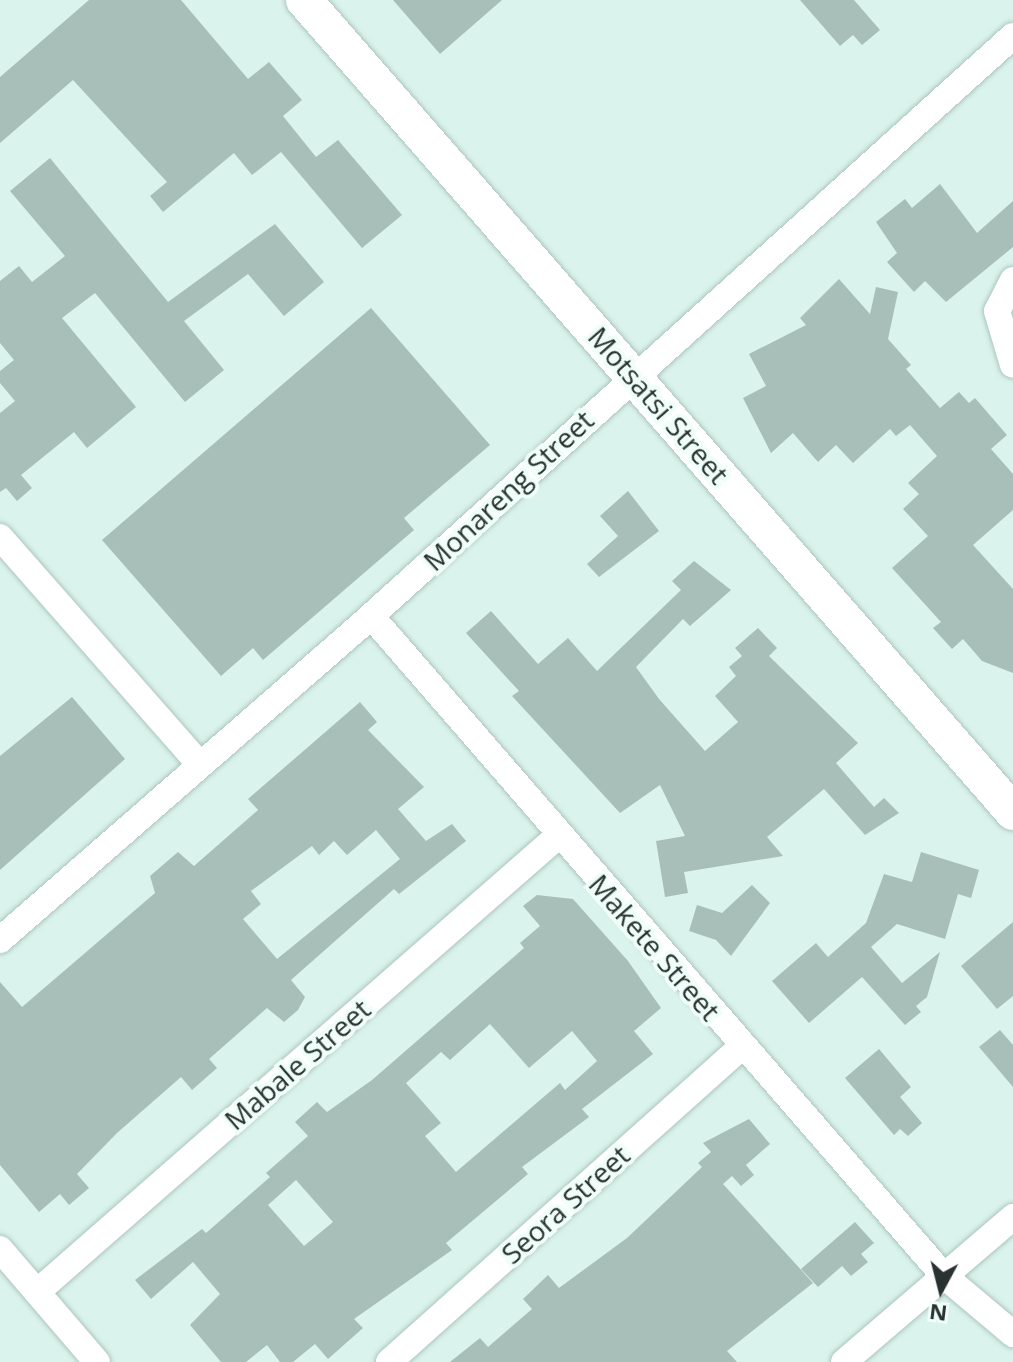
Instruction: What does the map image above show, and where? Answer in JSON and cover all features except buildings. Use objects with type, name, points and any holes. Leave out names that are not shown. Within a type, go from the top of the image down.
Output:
[{"type":"street","name":"Motsatsi Street","points":[[304,0],[1013,812]]},
{"type":"street","name":"Monareng Street","points":[[0,940],[371,616],[634,375],[1013,36]]},
{"type":"street","points":[[1013,280],[997,311],[1013,365]]},
{"type":"street","points":[[2,544],[200,765]]},
{"type":"street","name":"Makete Street","points":[[371,616],[558,836],[943,1275],[1013,1334]]},
{"type":"street","name":"Mabale Street","points":[[37,1292],[558,836]]},
{"type":"street","name":"Seora Street","points":[[389,1362],[742,1046]]},
{"type":"street","points":[[844,1362],[1013,1217]]},
{"type":"street","points":[[0,1249],[97,1362]]}]
